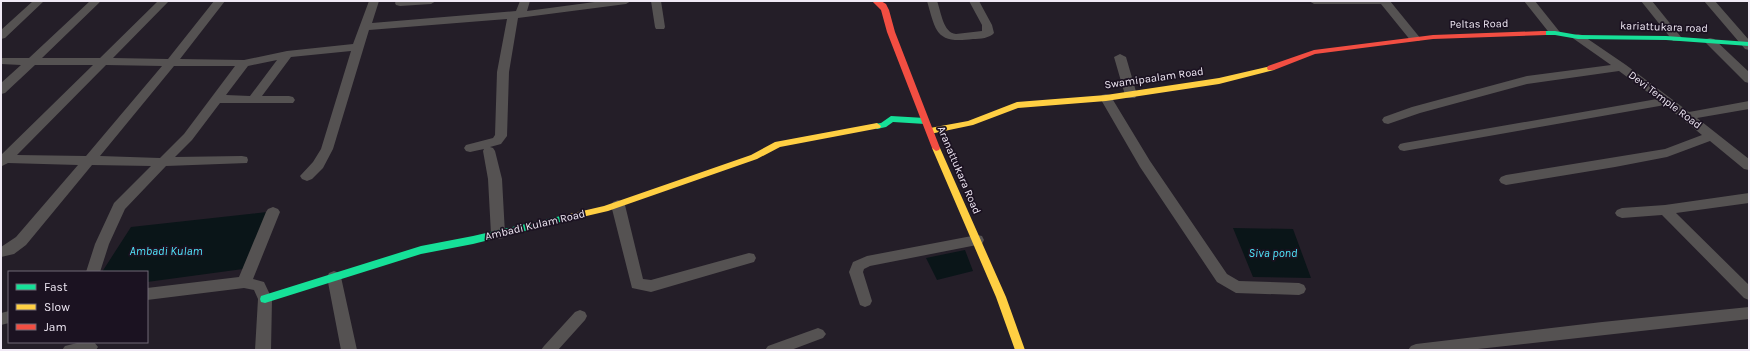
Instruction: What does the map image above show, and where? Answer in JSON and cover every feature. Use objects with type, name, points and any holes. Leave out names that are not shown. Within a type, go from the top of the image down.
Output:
[{"type":"street","points":[[2,36],[39,1]]},
{"type":"street","points":[[1,90],[96,1]]},
{"type":"street","points":[[3,160],[105,61],[164,1]]},
{"type":"street","points":[[1,252],[9,250],[21,241],[172,62],[220,1]]},
{"type":"street","points":[[307,176],[318,165],[327,149],[358,47],[374,1]]},
{"type":"street","points":[[365,28],[396,11],[431,1]]},
{"type":"street","points":[[470,148],[497,141],[501,136],[503,72],[516,15],[525,1]]},
{"type":"street","points":[[396,11],[516,15],[626,1]]},
{"type":"street","points":[[656,1],[660,27]]},
{"type":"street","name":"Aranattukara Road","points":[[876,1],[883,6],[885,10],[891,32],[925,121],[1001,297],[1020,350]]},
{"type":"street","points":[[932,1],[943,33],[951,37],[958,37],[988,33],[987,25],[974,1]]},
{"type":"street","points":[[1314,1],[1384,1],[1415,39]]},
{"type":"street","points":[[1529,1],[1556,33]]},
{"type":"street","points":[[1646,1],[1677,39]]},
{"type":"street","points":[[1709,1],[1748,44]]},
{"type":"street","name":"Peltas Road","points":[[1380,43],[1433,37],[1556,33],[1578,37]]},
{"type":"street","name":"kariattukara road","points":[[1578,37],[1677,39],[1748,44]]},
{"type":"street","name":"Devi Temple Road","points":[[1578,37],[1622,67],[1688,116],[1749,166]]},
{"type":"street","points":[[1710,41],[1749,79]]},
{"type":"street","name":"Swamipaalam Road","points":[[930,131],[970,123],[1017,105],[1106,98],[1219,81],[1273,68],[1314,52],[1380,43]]},
{"type":"street","points":[[1,61],[244,63],[287,54],[358,47]]},
{"type":"street","points":[[254,99],[287,54]]},
{"type":"street","points":[[1120,57],[1131,95]]},
{"type":"street","points":[[93,271],[102,244],[119,206],[188,137],[244,63]]},
{"type":"street","points":[[1388,120],[1416,110],[1527,80],[1622,67]]},
{"type":"street","points":[[1106,98],[1145,164],[1222,278],[1227,282],[1240,287],[1299,289]]},
{"type":"street","points":[[218,99],[289,100]]},
{"type":"street","points":[[1404,147],[1668,101]]},
{"type":"street","points":[[1688,116],[1749,105]]},
{"type":"street","name":"Ambadi Kulam Road","points":[[265,299],[421,250],[605,209],[754,157],[778,144],[883,125],[892,119],[925,121]]},
{"type":"street","points":[[1506,180],[1615,163],[1667,153],[1712,136]]},
{"type":"street","points":[[489,151],[495,179],[498,234]]},
{"type":"street","points":[[3,160],[163,162],[242,160]]},
{"type":"street","points":[[1622,213],[1665,210],[1749,198]]},
{"type":"street","points":[[618,205],[637,284],[651,286],[749,258]]},
{"type":"street","points":[[1665,210],[1749,294]]},
{"type":"street","points":[[244,282],[273,212]]},
{"type":"street","points":[[865,301],[856,272],[858,266],[867,261],[977,240]]},
{"type":"street","points":[[334,277],[349,350]]},
{"type":"street","points":[[148,294],[244,282],[259,286],[265,299],[263,350]]},
{"type":"street","points":[[1416,350],[1602,328],[1749,313]]},
{"type":"street","points":[[548,350],[580,316]]},
{"type":"street","points":[[773,350],[818,334]]},
{"type":"street","points":[[70,350],[90,347]]},
{"type":"water","name":"Ambadi Kulam","points":[[267,212],[243,269],[148,282],[148,271],[103,271],[131,227]]},
{"type":"water","name":"Siva pond","points":[[1233,228],[1293,229],[1311,278],[1253,277]]},
{"type":"water","points":[[965,250],[973,271],[937,280],[926,258]]},
{"type":"traffic: fast","points":[[1543,33],[1555,33],[1578,37],[1666,38],[1749,44]]},
{"type":"traffic: fast","points":[[877,126],[883,125],[891,119],[925,121]]},
{"type":"traffic: fast","points":[[265,299],[421,250],[473,240],[565,218]]},
{"type":"traffic: slow","points":[[930,131],[970,123],[1017,105],[1106,98],[1219,81],[1271,68]]},
{"type":"traffic: slow","points":[[565,218],[605,209],[754,157],[778,144],[877,126]]},
{"type":"traffic: slow","points":[[936,148],[1001,297],[1020,350]]},
{"type":"traffic: jam","points":[[876,1],[883,6],[885,10],[891,32],[936,148]]},
{"type":"traffic: jam","points":[[1271,68],[1314,52],[1433,37],[1543,33]]}]
